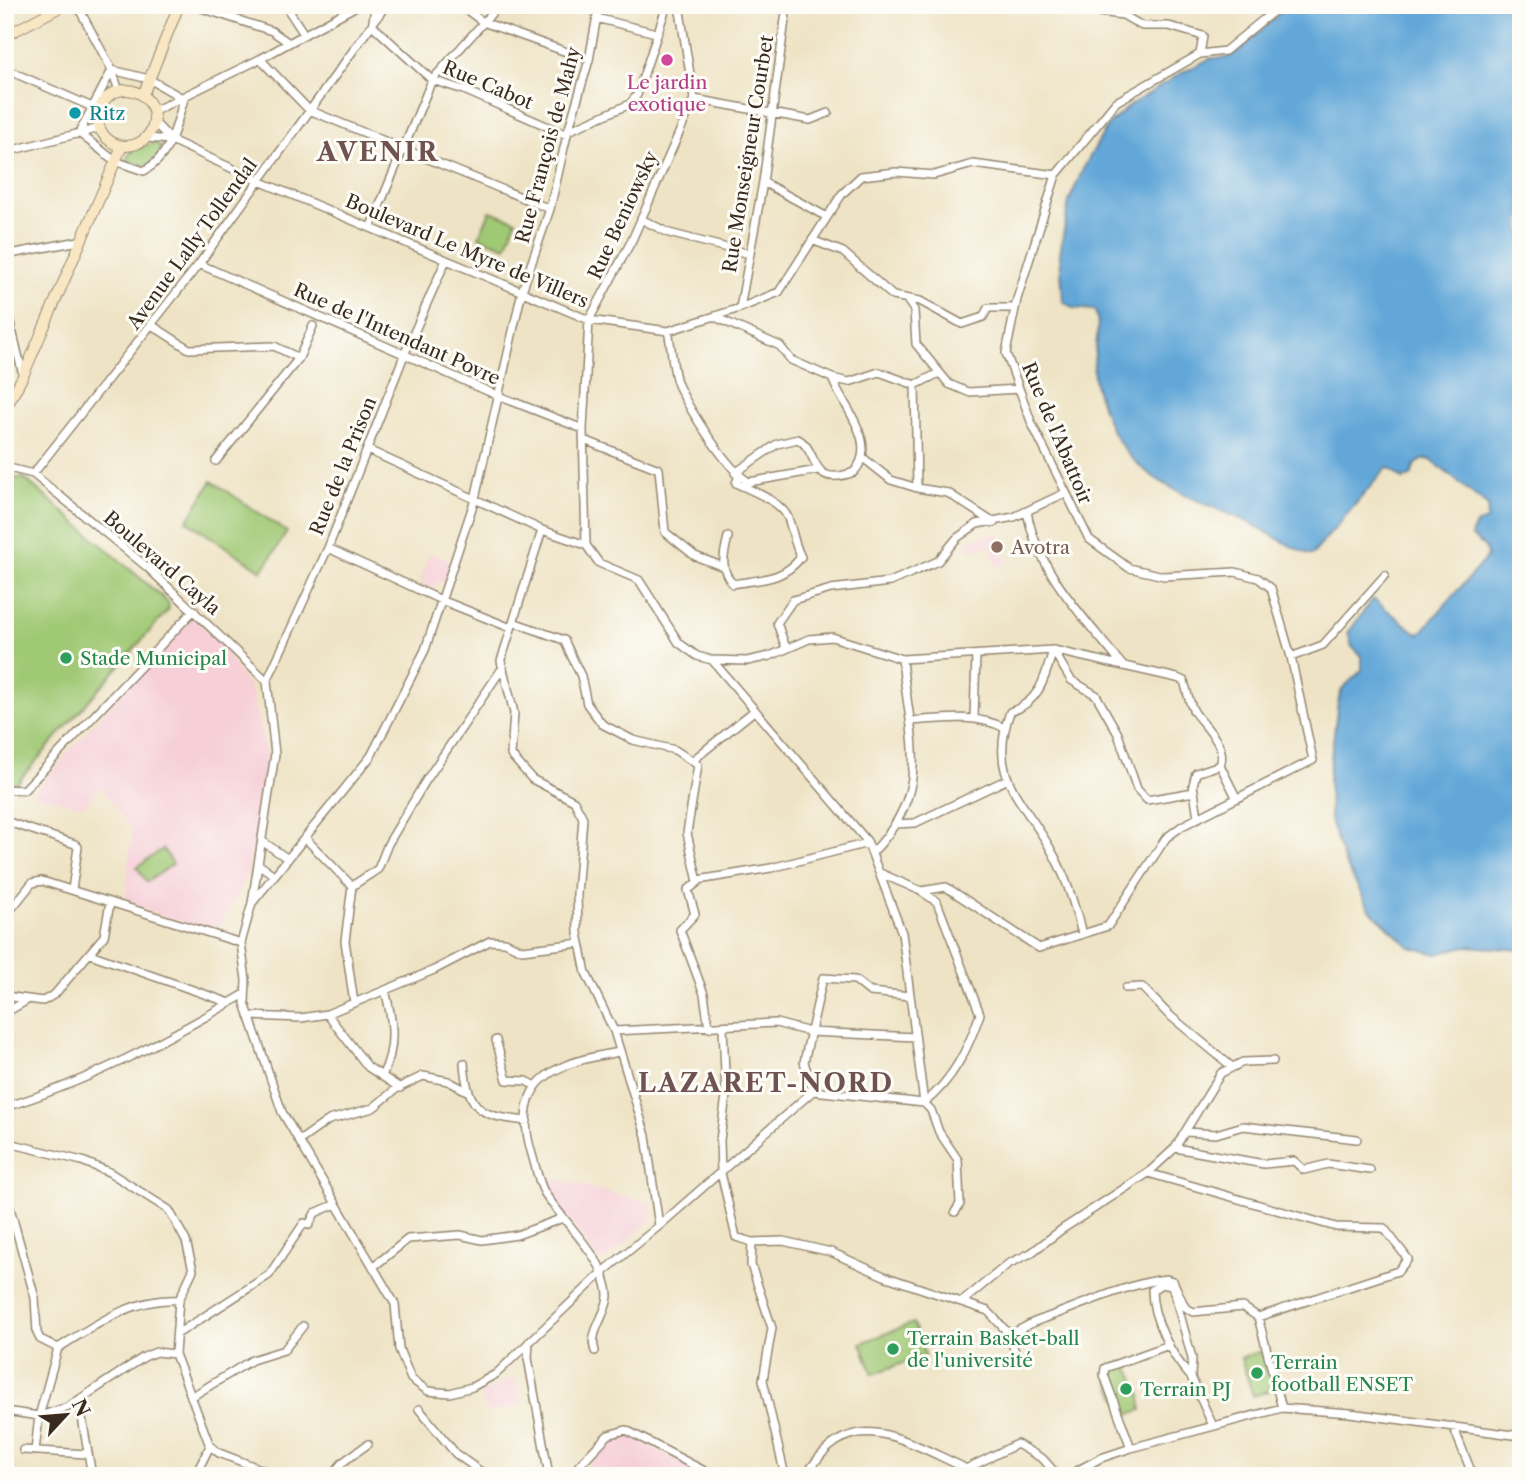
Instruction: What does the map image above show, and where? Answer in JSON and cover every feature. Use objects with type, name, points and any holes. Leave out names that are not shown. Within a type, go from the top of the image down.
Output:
[{"type":"main road","points":[[5,36],[64,5]]},
{"type":"main road","points":[[142,95],[179,5]]},
{"type":"main road","points":[[131,90],[142,95],[154,117],[147,138],[131,146],[122,146],[105,137],[95,108],[119,91],[131,90]]},
{"type":"main road","points":[[5,410],[23,376],[122,146]]},
{"type":"street","points":[[77,5],[112,70],[119,91]]},
{"type":"street","points":[[192,5],[272,31],[289,43]]},
{"type":"street","points":[[285,5],[304,34]]},
{"type":"street","points":[[373,24],[375,5]]},
{"type":"street","name":"Avenue Lally Tollendal","points":[[33,474],[153,326],[386,5]]},
{"type":"street","points":[[460,5],[483,22],[589,60]]},
{"type":"street","points":[[371,226],[432,80],[499,5]]},
{"type":"street","name":"Rue François de Mahy","points":[[252,903],[371,756],[425,650],[475,499],[522,292],[550,209],[567,133],[589,60],[599,5]]},
{"type":"street","points":[[567,133],[630,104],[642,86],[656,33],[667,5]]},
{"type":"street","points":[[679,5],[694,99],[810,120],[828,113]]},
{"type":"street","name":"Rue Monseigneur Courbet","points":[[740,308],[763,182],[770,111],[787,5]]},
{"type":"street","points":[[1086,5],[1099,12],[1122,15],[1142,26],[1169,26],[1203,36],[1200,54]]},
{"type":"street","name":"Rue de l'Abattoir","points":[[1236,797],[1312,760],[1291,657],[1271,588],[1258,578],[1235,572],[1164,576],[1129,568],[1089,539],[1065,493],[1006,353],[1015,308],[1056,175],[1116,102],[1200,54],[1225,51],[1281,5]]},
{"type":"street","points":[[154,117],[356,6]]},
{"type":"street","points":[[596,18],[656,33]]},
{"type":"street","name":"Rue Cabot","points":[[373,24],[432,80],[464,90],[567,133]]},
{"type":"street","points":[[260,59],[309,110],[550,209]]},
{"type":"street","points":[[5,69],[95,108]]},
{"type":"street","points":[[112,70],[149,79],[184,99]]},
{"type":"street","points":[[79,133],[95,108],[112,70]]},
{"type":"street","points":[[79,133],[115,161],[144,171],[160,162],[171,140],[184,99]]},
{"type":"street","name":"Rue Beniowsky","points":[[586,545],[583,429],[589,320],[641,219],[694,99]]},
{"type":"street","name":"Boulevard Le Myre de Villers","points":[[154,117],[171,140],[259,181],[589,320],[668,331],[715,317],[779,292],[851,184],[869,175],[934,175],[973,164],[1056,175]]},
{"type":"street","points":[[5,152],[100,128]]},
{"type":"street","points":[[147,138],[171,140]]},
{"type":"street","points":[[763,182],[827,217]]},
{"type":"street","points":[[641,219],[669,233],[750,254]]},
{"type":"street","points":[[812,240],[843,252],[893,296],[920,301],[962,324],[983,317],[988,308],[1015,308]]},
{"type":"street","points":[[5,255],[79,241]]},
{"type":"street","name":"Rue de la Prison","points":[[267,681],[328,548],[369,450],[405,353],[446,260]]},
{"type":"street","name":"Rue de l'Intendant Povre","points":[[199,264],[500,397],[583,429]]},
{"type":"street","points":[[907,300],[914,310],[916,344],[939,373],[959,390],[985,392],[1019,389]]},
{"type":"street","points":[[5,301],[23,376]]},
{"type":"street","points":[[715,317],[780,346],[790,360],[832,378],[849,382],[879,372],[915,385],[939,373]]},
{"type":"street","points":[[153,326],[189,349],[274,346],[299,358]]},
{"type":"street","points":[[216,461],[299,358],[313,326]]},
{"type":"street","points":[[668,331],[677,383],[723,459],[737,475],[749,482],[818,470]]},
{"type":"street","points":[[729,537],[724,567],[726,576],[733,583],[763,582],[791,570],[801,557],[788,516],[768,499],[736,483],[737,475],[777,444],[798,439],[804,442],[818,470],[826,475],[845,476],[854,472],[862,457],[857,424],[832,378]]},
{"type":"street","points":[[915,385],[917,488]]},
{"type":"street","points":[[584,440],[659,469],[665,532],[695,556],[724,567]]},
{"type":"street","points":[[369,450],[542,530],[586,545],[599,563],[639,580],[679,643],[697,656],[712,660],[747,661],[809,639],[832,638],[902,659],[1018,649],[1053,650],[1184,681],[1195,713],[1202,718],[1218,745],[1222,760],[1220,765],[1236,797],[1166,838],[1108,926],[1039,948],[946,887],[921,891]]},
{"type":"street","points":[[862,457],[891,480],[948,493],[994,523]]},
{"type":"street","points":[[5,467],[33,474]]},
{"type":"street","name":"Boulevard Cayla","points":[[33,474],[194,610],[267,681]]},
{"type":"street","points":[[786,648],[777,623],[793,600],[831,589],[890,582],[938,561],[957,538],[977,524],[994,523],[1065,493]]},
{"type":"street","points":[[1027,511],[1031,535],[1051,576],[1123,666]]},
{"type":"street","points":[[352,886],[379,869],[388,844],[425,782],[501,670],[542,530]]},
{"type":"street","points":[[328,548],[441,600],[564,640],[581,676],[587,704],[603,724],[633,740],[675,750],[698,765],[687,833],[698,880]]},
{"type":"street","points":[[1291,657],[1323,645],[1385,575]]},
{"type":"street","points":[[5,789],[24,790],[194,610]]},
{"type":"street","points":[[1053,650],[1039,692],[1022,708],[1010,712],[1005,728],[1002,763],[1027,817],[1049,846],[1071,891],[1082,934]]},
{"type":"street","points":[[1053,650],[1071,680],[1096,695],[1118,734],[1138,789],[1147,800],[1194,792]]},
{"type":"street","points":[[974,718],[976,654]]},
{"type":"street","points":[[872,853],[895,824],[914,776],[915,753],[902,659]]},
{"type":"street","points":[[712,660],[868,844],[872,853],[902,933],[924,1103],[931,1110],[939,1132],[958,1160],[960,1204],[955,1212]]},
{"type":"street","points":[[501,670],[514,713],[511,755],[533,779],[574,801],[583,818],[577,894],[580,943],[586,973],[614,1031],[646,1136],[659,1226]]},
{"type":"street","points":[[267,681],[275,754],[252,903],[241,943],[249,1016],[282,1112],[395,1304],[399,1349],[411,1379],[428,1391],[450,1393],[472,1387],[496,1374],[603,1272],[813,1091],[924,1103],[944,1088],[969,1045],[980,1014],[937,902],[921,891],[880,873]]},
{"type":"street","points":[[692,761],[755,710]]},
{"type":"street","points":[[910,721],[988,719],[1005,728]]},
{"type":"street","points":[[1198,817],[1194,792],[1196,773],[1220,765]]},
{"type":"street","points":[[895,824],[915,823],[1008,779]]},
{"type":"street","points":[[5,821],[78,847],[72,890]]},
{"type":"street","points":[[304,838],[352,886]]},
{"type":"street","points":[[262,841],[288,859]]},
{"type":"street","points":[[709,1028],[704,994],[680,930],[695,914],[688,890],[698,880],[771,868],[868,844]]},
{"type":"street","points":[[258,864],[274,875]]},
{"type":"street","points":[[5,917],[32,883],[42,881],[241,943]]},
{"type":"street","points":[[352,886],[345,941],[354,1003]]},
{"type":"street","points":[[5,996],[44,1001],[55,995],[104,936],[110,903]]},
{"type":"street","points":[[249,1016],[301,1018],[327,1014],[453,961],[490,941],[505,942],[522,950],[580,943]]},
{"type":"street","points":[[90,954],[230,1003]]},
{"type":"street","points":[[813,1091],[804,1062],[823,978],[855,980],[870,992],[910,996]]},
{"type":"street","points":[[1126,988],[1142,987],[1168,1014],[1231,1066]]},
{"type":"street","points":[[382,1076],[391,1059],[393,1043],[385,990]]},
{"type":"street","points":[[5,1107],[57,1090],[113,1066],[245,994]]},
{"type":"street","points":[[5,1013],[27,1000]]},
{"type":"street","points":[[327,1014],[360,1060],[400,1088]]},
{"type":"street","points":[[614,1031],[776,1023],[810,1032],[915,1037]]},
{"type":"street","points":[[723,1027],[726,1096],[720,1140],[720,1173],[736,1237],[752,1242],[804,1244],[850,1259],[884,1276],[992,1313],[1015,1344],[1017,1357]]},
{"type":"street","points":[[496,1040],[507,1080],[526,1081],[536,1086]]},
{"type":"street","points":[[595,1352],[592,1342],[608,1296],[603,1272],[543,1190],[528,1138],[527,1099],[536,1086],[553,1071],[589,1057],[620,1052]]},
{"type":"street","points":[[963,1301],[1008,1264],[1031,1253],[1147,1173],[1175,1148],[1221,1073],[1243,1062],[1273,1061]]},
{"type":"street","points":[[464,1063],[473,1105],[493,1117],[527,1121]]},
{"type":"street","points":[[299,1142],[329,1120],[373,1108],[400,1088],[423,1076],[433,1076],[469,1092]]},
{"type":"street","points":[[1186,1132],[1216,1134],[1242,1126],[1357,1139]]},
{"type":"street","points":[[5,1148],[13,1144],[91,1165],[132,1184],[169,1210],[186,1241],[193,1270],[179,1300],[175,1354],[210,1446],[228,1457],[279,1476]]},
{"type":"street","points":[[1175,1148],[1264,1164],[1294,1161],[1304,1170],[1328,1164],[1370,1170]]},
{"type":"street","points":[[1147,1173],[1336,1227],[1384,1228],[1408,1259],[1398,1271],[1258,1317]]},
{"type":"street","points":[[5,1190],[35,1298],[37,1333],[40,1339],[58,1348]]},
{"type":"street","points":[[177,1334],[269,1275],[304,1223],[309,1225],[315,1213],[336,1204]]},
{"type":"street","points":[[373,1267],[402,1247],[408,1239],[470,1235],[482,1240],[517,1234],[563,1218]]},
{"type":"street","points":[[752,1242],[751,1265],[772,1328],[763,1380],[785,1476]]},
{"type":"street","points":[[1008,1333],[1021,1332],[1032,1323],[1091,1301],[1166,1279],[1173,1281],[1185,1307],[1193,1312],[1243,1307],[1258,1317],[1282,1408]]},
{"type":"street","points":[[1191,1377],[1192,1358],[1172,1286],[1161,1284],[1152,1290],[1152,1298],[1169,1345],[1191,1377],[1213,1426]]},
{"type":"street","points":[[35,1451],[39,1416],[58,1348],[139,1304],[162,1299],[179,1300]]},
{"type":"street","points":[[191,1397],[252,1360],[284,1350],[303,1326]]},
{"type":"street","points":[[529,1342],[528,1358],[549,1476]]},
{"type":"street","points":[[1131,1448],[1104,1375],[1105,1368],[1169,1345]]},
{"type":"street","points":[[5,1411],[39,1416],[68,1407],[144,1357],[156,1352],[175,1354]]},
{"type":"street","points":[[79,1400],[86,1454],[92,1476]]},
{"type":"street","points":[[1068,1476],[1101,1458],[1131,1448],[1282,1408],[1454,1426],[1521,1436]]},
{"type":"street","points":[[419,1409],[456,1454],[487,1476]]},
{"type":"street","points":[[1454,1426],[1473,1476]]},
{"type":"street","points":[[569,1476],[608,1435],[615,1430],[626,1430],[714,1476]]},
{"type":"street","points":[[806,1476],[829,1444],[862,1432],[890,1434],[973,1476]]},
{"type":"street","points":[[331,1476],[343,1462],[368,1444]]},
{"type":"street","points":[[964,1470],[1017,1444],[1043,1459],[1058,1476]]},
{"type":"street","points":[[195,1476],[210,1446]]},
{"type":"street","points":[[23,1450],[86,1454]]},
{"type":"shaded area","name":"Avotra","points":[[999,532],[1007,564],[995,566],[990,545],[970,550],[967,540]]},
{"type":"shaded area","points":[[429,553],[449,560],[451,565],[444,584],[437,581],[435,588],[420,583]]},
{"type":"shaded area","points":[[189,615],[218,640],[252,692],[267,758],[248,874],[215,934],[125,903],[132,830],[100,786],[84,806],[32,794]]},
{"type":"shaded area","points":[[543,1176],[652,1203],[650,1221],[603,1262],[593,1254],[545,1185]]},
{"type":"shaded area","points":[[514,1377],[523,1405],[487,1413],[481,1393]]},
{"type":"shaded area","points":[[627,1434],[706,1476],[581,1476],[596,1454],[610,1441]]},
{"type":"green space","points":[[154,143],[162,147],[152,162],[143,165],[126,160],[132,149]]},
{"type":"green space","points":[[490,211],[516,220],[506,247],[479,237]]},
{"type":"green space","name":"Stade Municipal","points":[[24,478],[168,602],[169,609],[15,785],[5,776],[5,479]]},
{"type":"green space","points":[[212,481],[287,532],[262,571],[187,521]]},
{"type":"green space","points":[[163,849],[173,864],[147,882],[137,867]]},
{"type":"green space","name":"Terrain Basket-ball de l'université","points":[[913,1323],[925,1355],[873,1374],[861,1343]]},
{"type":"green space","name":"Terrain football ENSET","points":[[1261,1351],[1274,1389],[1253,1396],[1241,1358]]},
{"type":"green space","name":"Terrain PJ","points":[[1121,1363],[1128,1365],[1141,1394],[1142,1410],[1126,1415],[1110,1384],[1108,1373]]},
{"type":"water","points":[[1288,5],[1521,5],[1521,950],[1465,946],[1437,954],[1410,947],[1370,910],[1344,861],[1330,820],[1329,774],[1338,702],[1342,689],[1362,670],[1362,656],[1352,647],[1348,633],[1373,599],[1419,635],[1487,557],[1485,547],[1471,536],[1476,524],[1487,520],[1488,506],[1431,460],[1418,463],[1412,475],[1403,479],[1387,467],[1312,555],[1295,548],[1250,523],[1162,482],[1144,470],[1128,454],[1114,434],[1095,386],[1097,316],[1094,310],[1073,308],[1063,301],[1060,254],[1069,201],[1084,167],[1108,125],[1129,106],[1181,73],[1211,58],[1227,58],[1240,50]]},
{"type":"place","name":"Le jardin exotique","points":[[667,60]]},
{"type":"place","name":"Ritz","points":[[75,113]]},
{"type":"place","name":"Avotra","points":[[997,547]]},
{"type":"place","name":"Stade Municipal","points":[[66,658]]},
{"type":"place","name":"Terrain Basket-ball de l'université","points":[[893,1349]]},
{"type":"place","name":"Terrain football ENSET","points":[[1257,1373]]},
{"type":"place","name":"Terrain PJ","points":[[1126,1389]]},
{"type":"district","name":"AVENIR","points":[[378,152]]},
{"type":"district","name":"LAZARET-NORD","points":[[766,1083]]}]
